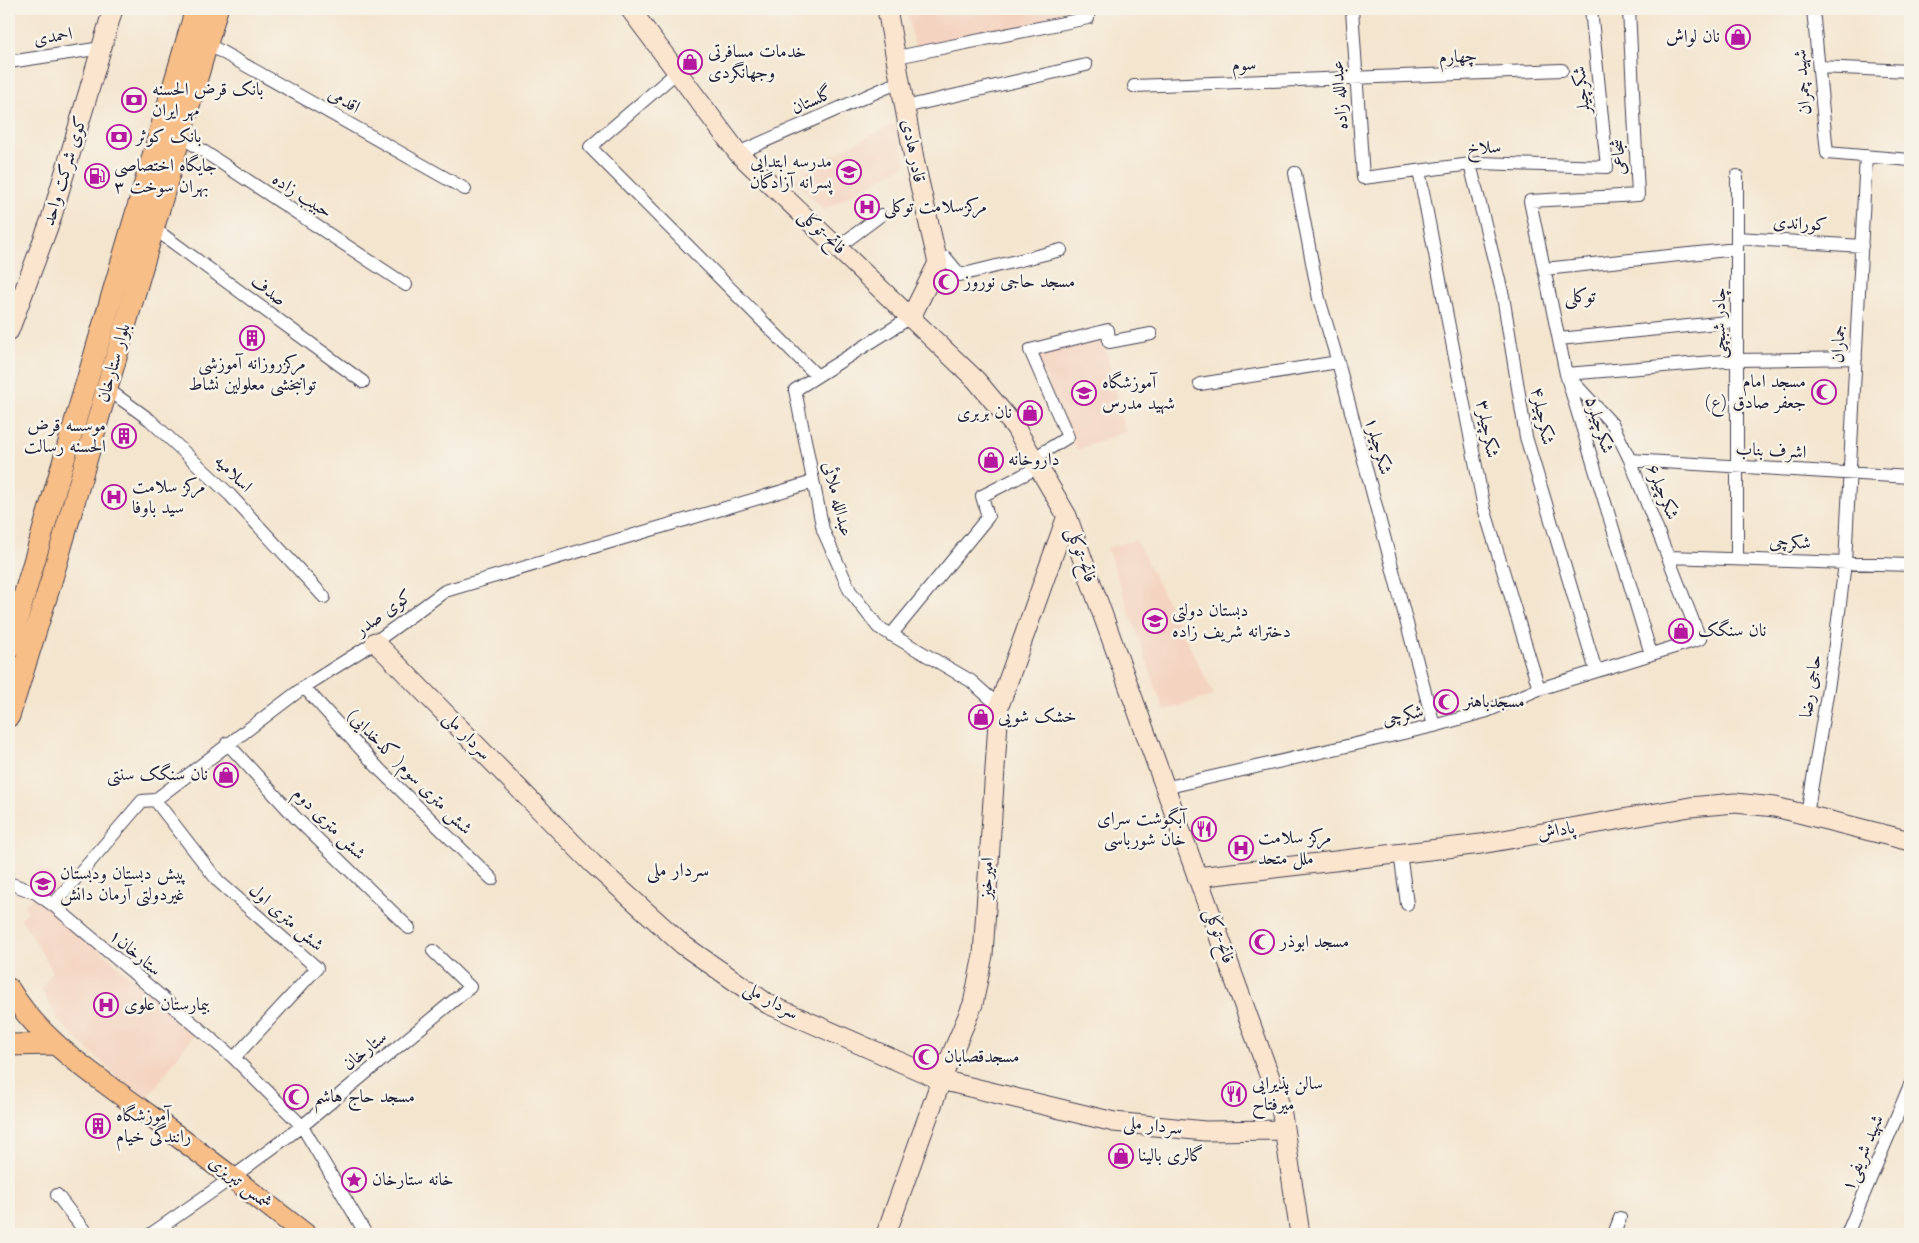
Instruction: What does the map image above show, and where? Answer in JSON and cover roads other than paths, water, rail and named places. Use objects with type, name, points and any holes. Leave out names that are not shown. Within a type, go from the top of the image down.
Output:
[{"type":"main road","name":"بلوار ستارخان","points":[[9,647],[196,9]]},
{"type":"main road","name":"بلوار ستارخان","points":[[9,716],[50,585],[152,227],[217,9]]},
{"type":"main road","name":"شمس تبریزی","points":[[9,989],[20,1007],[54,1044],[233,1177],[305,1234]]},
{"type":"main road","points":[[9,1045],[54,1044]]},
{"type":"street","name":"کوی شرکت واحد","points":[[9,331],[51,219],[113,9]]},
{"type":"street","name":"فاتح-توکلی","points":[[630,9],[738,153],[976,380],[1015,427],[1068,516],[1164,788],[1281,1108],[1300,1234]]},
{"type":"street","name":"قادر هادی","points":[[887,9],[897,57],[914,164],[938,263]]},
{"type":"street","points":[[897,57],[1088,18],[1088,9]]},
{"type":"street","name":"عبدالله زاده","points":[[1352,9],[1363,178]]},
{"type":"street","name":"شکرچیلر","points":[[1591,9],[1608,167]]},
{"type":"street","name":"شجاعی","points":[[1530,201],[1638,195],[1629,9]]},
{"type":"street","name":"شهید چمران","points":[[1814,9],[1827,153],[1866,156]]},
{"type":"street","name":"اقدمی","points":[[206,43],[465,189]]},
{"type":"street","name":"احمدی","points":[[9,62],[102,48]]},
{"type":"street","points":[[905,107],[1086,65]]},
{"type":"street","points":[[1819,67],[1910,71]]},
{"type":"street","name":"چهارم","points":[[1356,78],[1562,70]]},
{"type":"street","points":[[677,72],[590,147],[817,376]]},
{"type":"street","name":"سوم","points":[[1134,86],[1356,78]]},
{"type":"street","name":"گلستان","points":[[738,153],[901,81]]},
{"type":"street","name":"حبیب زاده","points":[[179,135],[406,286]]},
{"type":"street","points":[[1866,156],[1910,160]]},
{"type":"street","name":"جماران","points":[[1845,563],[1866,156]]},
{"type":"street","name":"سلاخ","points":[[1363,178],[1470,164],[1608,167]]},
{"type":"street","name":"شکرچیلر۴","points":[[1470,164],[1503,296],[1526,437],[1596,671]]},
{"type":"street","name":"شکرچیلر۳","points":[[1419,171],[1484,508],[1538,689]]},
{"type":"street","name":"شکرچیلر۱","points":[[1294,173],[1319,299],[1338,362],[1434,726]]},
{"type":"street","name":"چادر شبچی","points":[[1737,176],[1737,559]]},
{"type":"street","name":"شکرچیلر۵","points":[[1530,201],[1566,374],[1651,654]]},
{"type":"street","points":[[838,247],[881,215]]},
{"type":"street","name":"صدف","points":[[152,227],[363,382]]},
{"type":"street","name":"کوراندی","points":[[1544,269],[1737,244],[1862,246]]},
{"type":"street","points":[[911,317],[938,263],[946,258],[960,276],[1061,250]]},
{"type":"street","name":"عبدالله ملائی","points":[[911,317],[795,390],[823,530],[850,591],[878,627],[971,681],[1000,706]]},
{"type":"street","points":[[1558,339],[1737,321]]},
{"type":"street","points":[[891,635],[988,517],[982,496],[1036,463],[1068,437],[1030,350],[1108,330],[1109,342],[1151,334]]},
{"type":"street","points":[[1566,374],[1737,360],[1856,358]]},
{"type":"street","points":[[1200,384],[1338,362]]},
{"type":"street","name":"شکرچیلر۶","points":[[1566,374],[1613,424],[1630,460],[1700,639]]},
{"type":"street","name":"اسلامیه","points":[[106,388],[150,420],[230,495],[324,597]]},
{"type":"street","name":"اشرف بناب","points":[[1630,460],[1910,477]]},
{"type":"street","name":"کوی صدر","points":[[53,905],[142,800],[155,800],[227,743],[304,687],[376,642],[445,591],[813,482]]},
{"type":"street","name":"امیرخیز","points":[[886,1234],[941,1080],[973,1004],[983,955],[1000,706],[1068,516]]},
{"type":"street","name":"شکرچی","points":[[1669,557],[1910,565]]},
{"type":"street","name":"حاجی رضا","points":[[1807,815],[1834,652],[1845,563]]},
{"type":"street","name":"شکرچی","points":[[1164,788],[1434,726],[1487,711],[1538,689],[1700,639]]},
{"type":"street","name":"سردار ملی","points":[[376,642],[593,864],[683,945],[768,1004],[941,1080],[1114,1122],[1205,1131],[1284,1130]]},
{"type":"street","name":"(کدخدایی )شش متری سوم","points":[[304,687],[380,770],[492,879]]},
{"type":"street","name":"شش متری دوم","points":[[227,743],[295,817],[409,928]]},
{"type":"street","name":"شش متری اول","points":[[155,800],[218,880],[317,968],[234,1058]]},
{"type":"street","name":"پاداش","points":[[1198,877],[1481,844],[1690,806],[1735,803],[1775,807],[1910,841]]},
{"type":"street","points":[[1400,853],[1407,904]]},
{"type":"street","name":"ستارخان۱","points":[[9,883],[36,893],[53,905],[234,1058],[302,1126],[366,1234]]},
{"type":"street","name":"ستارخان","points":[[150,1234],[233,1177],[302,1126],[470,987],[432,951]]},
{"type":"street","name":"شهید شریفی۱","points":[[1847,1234],[1910,1085]]},
{"type":"street","points":[[57,1195],[87,1234]]},
{"type":"street","points":[[1614,1234],[1620,1218]]},
{"type":"place","name":"نان لواش","points":[[1738,37]]},
{"type":"place","name":"خدمات مسافرتی وجهانگردی","points":[[690,62]]},
{"type":"place","name":"بانک قرض الحسنه مهر ایران","points":[[134,100]]},
{"type":"place","name":"بانک کوثر","points":[[119,137]]},
{"type":"place","name":"مدرسه ابتدایی پسرانه آزادگان","points":[[849,172]]},
{"type":"place","name":"جایگاه اختصاصی ۳ بهران سوخت","points":[[97,176]]},
{"type":"place","name":"مرکزسلامت توکلی","points":[[867,207]]},
{"type":"place","name":"مسجد حاجی نوروز","points":[[946,282]]},
{"type":"place","name":"مرکزروزانه آموزشی توانبخشی معلولین نشاط","points":[[252,338]]},
{"type":"place","name":"مسجد امام جعفر صادق (ع)","points":[[1824,392]]},
{"type":"place","name":"آموزشگاه شهید مدرس","points":[[1084,393]]},
{"type":"place","name":"نان بربری","points":[[1030,413]]},
{"type":"place","name":"موسسه قرض الحسنه رسالت","points":[[124,436]]},
{"type":"place","name":"داروخانه","points":[[991,460]]},
{"type":"place","name":"مرکز سلامت سید باوفا","points":[[114,497]]},
{"type":"place","name":"دبستان دولتی دخترانه شریف زاده","points":[[1155,621]]},
{"type":"place","name":"نان سنگک","points":[[1681,631]]},
{"type":"place","name":"مسجدباهنر","points":[[1446,702]]},
{"type":"place","name":"خشک شویی","points":[[981,717]]},
{"type":"place","name":"نان سنگک سنتی","points":[[226,775]]},
{"type":"place","name":"آبگوشت سرای خان شورباسی","points":[[1204,829]]},
{"type":"place","name":"مرکز سلامت ملل متحد","points":[[1241,848]]},
{"type":"place","name":"پیش دبستان ودبستان غیردولتی آرمان دانش","points":[[43,884]]},
{"type":"place","name":"مسجد ابوذر","points":[[1262,942]]},
{"type":"place","name":"بیمارستان علوی","points":[[106,1005]]},
{"type":"place","name":"مسجدقصابان","points":[[926,1057]]},
{"type":"place","name":"سالن پذیرایی میرفتاح","points":[[1234,1094]]},
{"type":"place","name":"مسجد حاج هاشم","points":[[296,1097]]},
{"type":"place","name":"آموزشگاه رانندگی خیام","points":[[98,1126]]},
{"type":"place","name":"گالری بالینا","points":[[1121,1156]]},
{"type":"place","name":"خانه ستارخان","points":[[354,1180]]},
{"type":"district","name":"توکلی","points":[[1580,297]]},
{"type":"district","name":"سردار ملی","points":[[678,871]]}]
